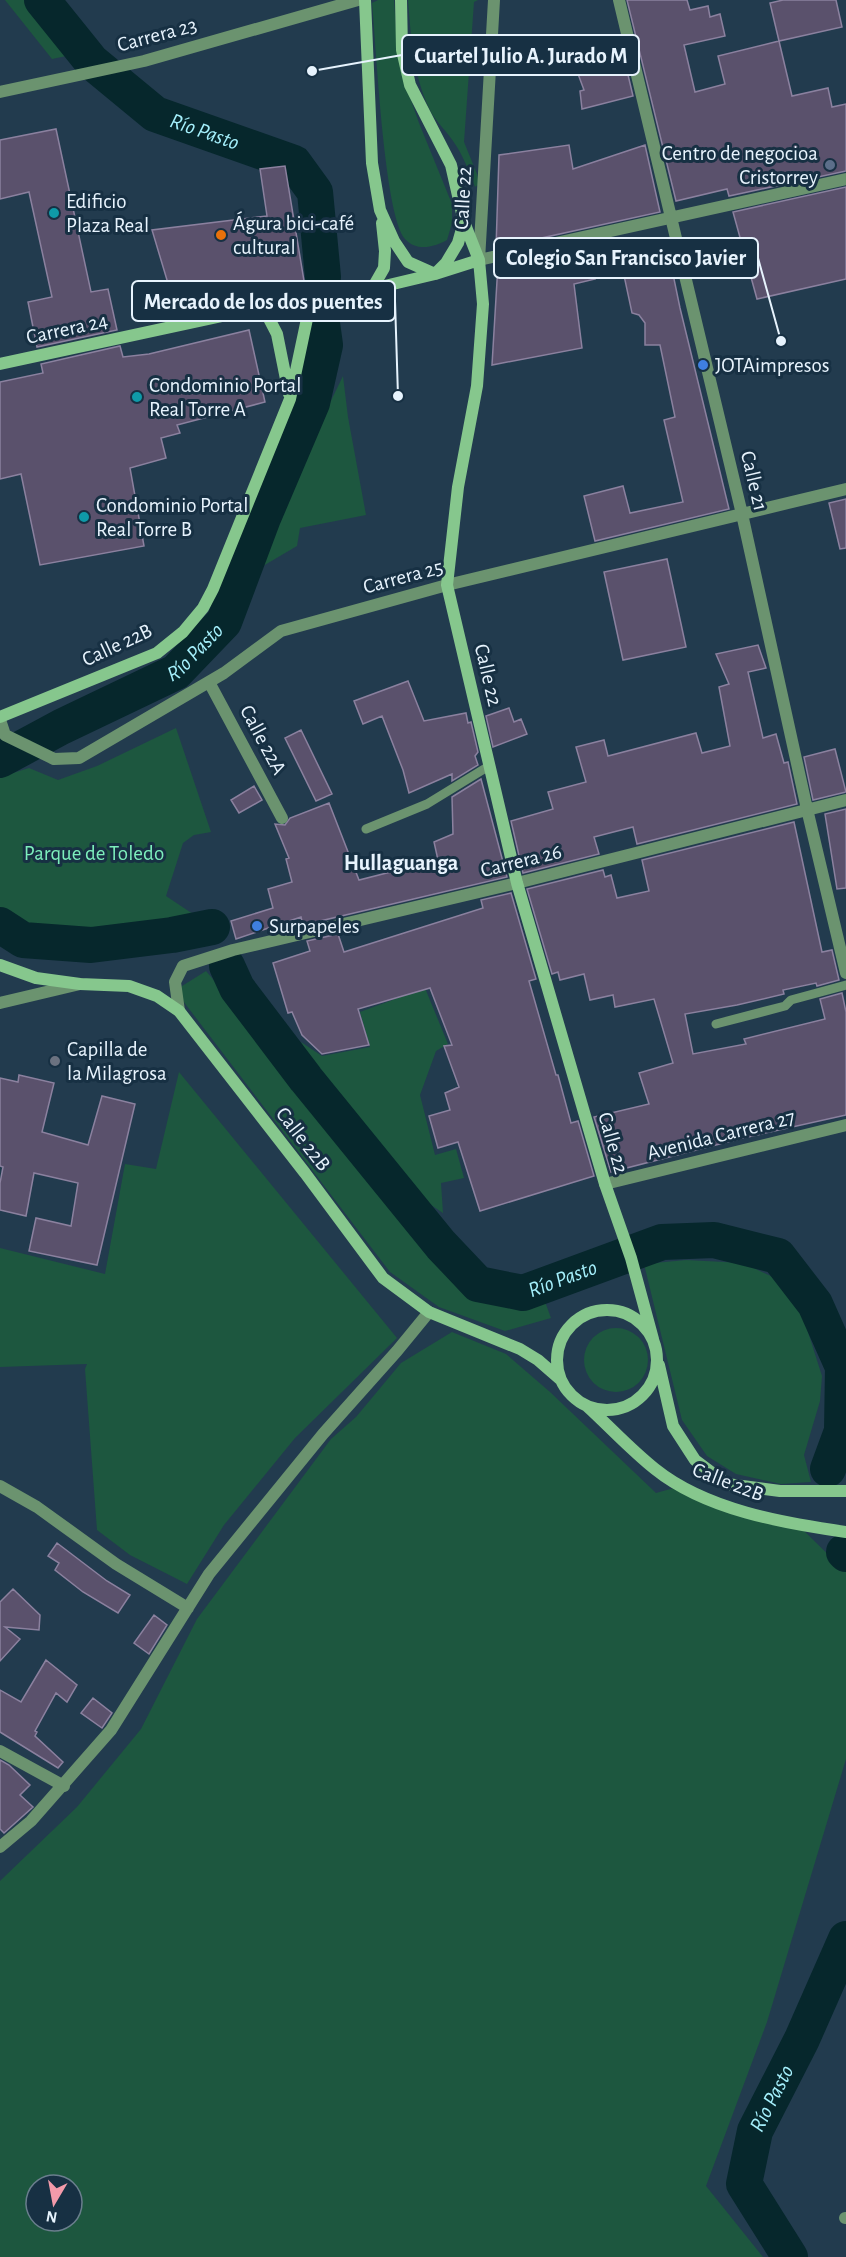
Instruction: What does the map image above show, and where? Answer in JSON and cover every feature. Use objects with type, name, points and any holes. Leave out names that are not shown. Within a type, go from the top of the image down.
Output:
[{"type":"main road","points":[[365,0],[372,163],[385,251],[384,268],[372,289]]},
{"type":"main road","points":[[401,0],[402,50],[410,85],[451,165],[464,222],[479,260]]},
{"type":"main road","points":[[380,210],[394,241],[408,262],[435,274],[447,263],[458,243],[464,222]]},
{"type":"main road","name":"Carrera 24","points":[[0,364],[264,307],[372,289],[435,274],[479,260]]},
{"type":"main road","name":"Calle 22","points":[[479,260],[483,304],[477,386],[458,487],[447,585],[517,883],[604,1184],[625,1242],[653,1339]]},
{"type":"main road","name":"Calle 22B","points":[[0,718],[157,653],[183,632],[203,608],[213,589],[290,399],[314,300]]},
{"type":"main road","points":[[264,307],[277,334],[290,399]]},
{"type":"main road","name":"Calle 22B","points":[[0,965],[36,978],[80,984],[129,986],[157,996],[179,1011],[383,1278],[429,1312],[519,1349],[538,1360],[561,1380]]},
{"type":"main road","points":[[658,1361],[654,1380],[643,1396],[626,1407],[606,1410],[587,1406],[570,1395],[561,1380],[557,1363],[558,1346],[566,1330],[579,1318],[595,1311],[612,1310],[629,1314],[643,1324],[653,1339],[673,1426],[695,1460],[727,1484],[780,1491],[843,1491]]},
{"type":"main road","name":"Calle 22B","points":[[587,1406],[656,1469],[705,1499],[774,1520],[846,1532]]},
{"type":"street","name":"Carrera 23","points":[[0,92],[144,61],[358,0]]},
{"type":"street","name":"Calle 22","points":[[479,260],[494,0]]},
{"type":"street","name":"Calle 21","points":[[620,0],[742,514],[846,973]]},
{"type":"street","name":"Carrera 24","points":[[479,260],[846,178]]},
{"type":"street","name":"Carrera 25","points":[[0,718],[5,735],[54,759],[79,758],[209,682],[281,631],[447,585],[846,489]]},
{"type":"street","name":"Calle 22A","points":[[209,682],[282,818]]},
{"type":"street","name":"Carrera 26","points":[[179,1011],[175,982],[183,966],[233,950],[517,883],[846,800]]},
{"type":"street","points":[[0,1003],[80,984]]},
{"type":"street","name":"Avenida Carrera 27","points":[[604,1184],[846,1125]]},
{"type":"street","points":[[0,1847],[31,1821],[111,1730],[216,1565],[323,1434],[390,1360],[429,1312]]},
{"type":"street","points":[[0,1486],[37,1506],[116,1564],[188,1608]]},
{"type":"street","points":[[0,1751],[64,1786]]},
{"type":"lane","points":[[366,829],[427,804],[489,766]]},
{"type":"lane","points":[[716,1024],[784,1006],[791,1000],[846,985]]},
{"type":"green space","points":[[5,0],[28,0],[76,54],[52,59]]},
{"type":"green space","points":[[378,0],[394,0],[397,46],[405,83],[452,204],[452,223],[447,240],[437,245],[415,246],[405,239],[398,224],[386,164],[382,127],[372,3]]},
{"type":"green space","points":[[408,0],[478,0],[474,2],[464,142],[477,174],[479,184],[475,187],[460,152],[429,108],[419,82]]},
{"type":"green space","points":[[343,376],[366,515],[300,528],[297,546],[263,566],[307,450]]},
{"type":"green space","name":"Parque de Toledo","points":[[176,728],[211,832],[194,835],[183,843],[166,896],[199,918],[188,927],[123,934],[63,932],[21,927],[0,915],[0,777],[29,768],[58,780],[97,766]]},
{"type":"green space","points":[[206,971],[440,1245],[478,1284],[523,1293],[540,1288],[551,1318],[505,1331],[439,1307],[390,1272],[180,997],[182,986]]},
{"type":"green space","points":[[425,988],[448,1044],[436,1051],[420,1095],[435,1155],[456,1149],[464,1178],[441,1183],[443,1213],[403,1186],[326,1093],[301,1042],[322,1056],[370,1047],[360,1012]]},
{"type":"green space","points":[[179,1072],[397,1338],[295,1438],[224,1525],[187,1584],[130,1555],[97,1530],[85,1369],[87,1364],[0,1367],[0,1248],[105,1274],[125,1164],[156,1169]]},
{"type":"green space","points":[[686,1260],[743,1263],[779,1280],[800,1307],[822,1376],[820,1401],[804,1455],[811,1482],[781,1484],[736,1474],[707,1456],[682,1420],[644,1264]]},
{"type":"green space","points":[[616,1328],[634,1334],[642,1342],[648,1360],[642,1378],[634,1386],[616,1392],[598,1386],[590,1378],[584,1360],[590,1342],[598,1334]]},
{"type":"green space","points":[[452,1332],[506,1354],[550,1392],[656,1493],[681,1486],[798,1525],[846,1572],[846,1759],[767,2022],[706,2186],[763,2257],[0,2257],[0,1881],[77,1807],[141,1729],[197,1619],[331,1439],[356,1417],[401,1363]]},
{"type":"building","points":[[627,0],[687,0],[690,10],[708,6],[710,17],[720,14],[725,36],[684,45],[695,92],[725,84],[718,56],[779,41],[792,96],[828,88],[832,107],[846,104],[846,171],[729,196],[727,189],[676,201]]},
{"type":"building","points":[[783,0],[836,0],[842,27],[779,41],[770,3]]},
{"type":"building","points":[[619,37],[633,96],[582,109],[580,91],[584,90],[568,47]]},
{"type":"building","name":"Edificio Plaza Real","points":[[56,129],[91,292],[108,289],[117,330],[37,347],[28,302],[52,297],[29,192],[0,199],[0,140]]},
{"type":"building","points":[[569,145],[573,169],[645,145],[660,212],[496,248],[499,155]]},
{"type":"building","points":[[285,166],[305,287],[239,298],[238,292],[176,310],[152,230],[267,216],[260,169]]},
{"type":"building","points":[[846,187],[846,279],[757,299],[733,212]]},
{"type":"building","points":[[667,245],[729,509],[595,541],[584,496],[623,486],[630,513],[683,502],[664,420],[675,417],[660,345],[645,345],[645,323],[639,315],[632,313],[619,252]]},
{"type":"building","points":[[585,257],[595,279],[574,284],[582,348],[492,365],[498,264],[522,259],[523,266]]},
{"type":"building","points":[[249,330],[265,402],[177,425],[180,433],[161,438],[166,458],[130,468],[144,546],[40,565],[21,474],[0,479],[0,382],[43,373],[41,364],[120,346],[123,357],[149,354]]},
{"type":"building","points":[[846,499],[846,548],[840,549],[829,503]]},
{"type":"building","points":[[667,559],[686,647],[623,660],[604,572]]},
{"type":"building","points":[[758,645],[766,668],[748,672],[763,738],[776,734],[784,763],[788,762],[797,804],[637,844],[633,827],[594,837],[599,854],[523,873],[511,821],[553,809],[548,792],[586,782],[576,747],[604,740],[608,756],[696,733],[702,753],[730,746],[719,687],[729,684],[716,654]]},
{"type":"building","points":[[408,681],[424,721],[466,713],[468,723],[471,722],[478,752],[475,756],[478,765],[452,781],[452,774],[409,793],[403,770],[382,716],[363,724],[354,701]]},
{"type":"building","points":[[509,708],[514,722],[521,719],[527,734],[493,747],[486,716]]},
{"type":"building","points":[[301,730],[332,794],[316,801],[285,738]]},
{"type":"building","points":[[835,749],[846,792],[813,800],[804,757]]},
{"type":"building","points":[[481,779],[507,877],[303,925],[301,917],[236,939],[231,921],[273,908],[268,889],[292,882],[286,859],[289,858],[275,824],[285,825],[290,818],[329,803],[359,880],[438,860],[434,842],[453,834],[452,797]]},
{"type":"building","points":[[254,786],[262,800],[239,813],[231,800]]},
{"type":"building","points":[[846,809],[846,888],[837,889],[825,814]]},
{"type":"building","points":[[794,822],[822,952],[832,950],[839,980],[817,986],[816,983],[783,990],[784,994],[737,1005],[685,1014],[693,1054],[746,1044],[744,1039],[825,1019],[820,999],[842,993],[846,1012],[846,1115],[739,1139],[611,1172],[594,1117],[649,1104],[639,1073],[673,1063],[654,999],[615,1007],[613,995],[590,1000],[584,974],[560,980],[558,972],[552,974],[527,889],[603,870],[605,877],[611,875],[617,898],[649,891],[642,860]]},
{"type":"building","points":[[511,893],[536,979],[529,981],[556,1075],[558,1075],[571,1123],[578,1121],[594,1176],[480,1211],[458,1142],[438,1148],[429,1116],[450,1110],[445,1093],[459,1087],[444,1046],[452,1045],[430,988],[358,1009],[369,1045],[322,1054],[302,1035],[292,1012],[288,1013],[273,963],[310,951],[307,941],[338,934],[344,952],[483,908],[481,900]]},
{"type":"building","points":[[19,1075],[54,1083],[42,1132],[88,1145],[102,1096],[135,1104],[97,1265],[29,1251],[36,1218],[71,1226],[78,1183],[34,1173],[26,1216],[0,1210],[0,1183],[3,1167],[0,1166],[0,1078],[18,1082]]},
{"type":"building","points":[[57,1543],[107,1581],[130,1595],[118,1613],[83,1592],[55,1570],[59,1563],[48,1556]]},
{"type":"building","points":[[13,1589],[40,1615],[39,1630],[5,1627],[20,1639],[0,1661],[0,1602]]},
{"type":"building","points":[[154,1615],[167,1625],[149,1654],[134,1643]]},
{"type":"building","points":[[46,1660],[77,1685],[67,1702],[56,1693],[35,1731],[37,1732],[35,1736],[63,1762],[58,1768],[0,1732],[0,1690],[21,1702]]},
{"type":"building","points":[[93,1698],[112,1713],[102,1728],[81,1713]]},
{"type":"building","points":[[0,1760],[9,1765],[30,1785],[20,1795],[33,1807],[4,1833],[0,1829]]},
{"type":"waterway","name":"Río Pasto","points":[[42,0],[92,62],[155,114],[294,163],[315,192],[323,277]]},
{"type":"waterway","name":"Río Pasto","points":[[0,760],[61,727],[176,672],[224,622],[263,518],[312,403],[325,345],[321,316]]},
{"type":"waterway","name":"Río Pasto","points":[[0,925],[23,940],[91,945],[172,935],[212,927]]},
{"type":"waterway","name":"Río Pasto","points":[[227,966],[237,988],[306,1079],[441,1245],[478,1284],[523,1293],[662,1242],[714,1240],[778,1256],[815,1304],[843,1367],[842,1431],[828,1469]]},
{"type":"waterway","name":"Río Pasto","points":[[790,2257],[744,2184],[755,2131],[802,2039],[846,1939]]},
{"type":"place","name":"Cuartel Julio A. Jurado M","points":[[312,71]]},
{"type":"place","name":"Centro de negocioa Cristorrey","points":[[830,165]]},
{"type":"place","name":"Edificio Plaza Real","points":[[54,213]]},
{"type":"place","name":"Águra bici-café cultural","points":[[221,235]]},
{"type":"place","name":"Colegio San Francisco Javier","points":[[781,341]]},
{"type":"place","name":"JOTAimpresos","points":[[703,365]]},
{"type":"place","name":"Mercado de los dos puentes","points":[[398,396]]},
{"type":"place","name":"Condominio Portal Real Torre A","points":[[137,397]]},
{"type":"place","name":"Condominio Portal Real Torre B","points":[[84,517]]},
{"type":"place","name":"Surpapeles","points":[[257,926]]},
{"type":"place","name":"Capilla de la Milagrosa","points":[[55,1061]]},
{"type":"district","name":"Hullaguanga","points":[[401,863]]}]
